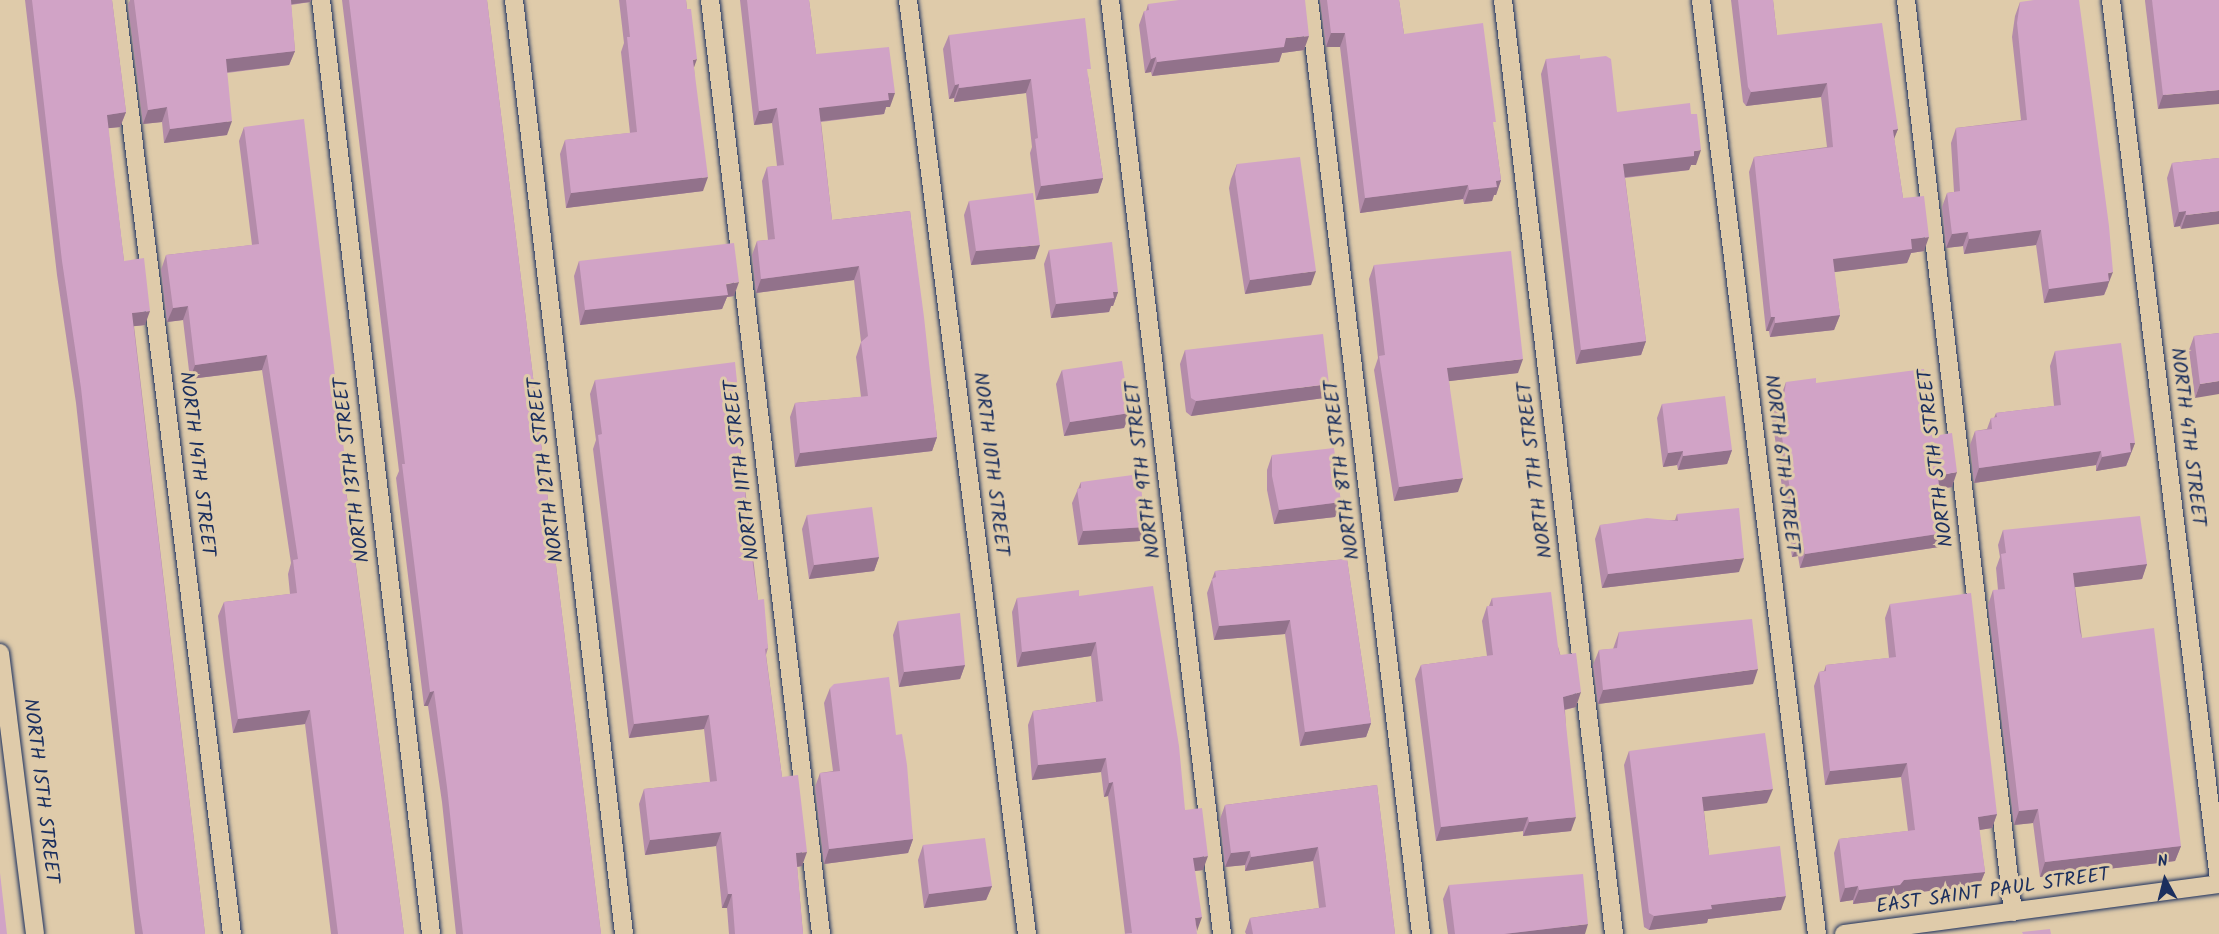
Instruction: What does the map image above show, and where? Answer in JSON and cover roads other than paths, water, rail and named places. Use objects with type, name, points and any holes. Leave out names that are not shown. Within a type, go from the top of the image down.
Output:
[{"type":"lane","name":"NORTH 14TH STREET","points":[[116,0],[232,934]]},
{"type":"lane","name":"NORTH 13TH STREET","points":[[321,0],[431,934]]},
{"type":"lane","name":"NORTH 12TH STREET","points":[[514,0],[624,934]]},
{"type":"lane","name":"NORTH 11TH STREET","points":[[710,0],[820,934]]},
{"type":"lane","name":"NORTH 10TH STREET","points":[[909,0],[1027,934]]},
{"type":"lane","name":"NORTH 9TH STREET","points":[[1110,0],[1222,934]]},
{"type":"lane","name":"NORTH 8TH STREET","points":[[1309,0],[1421,934]]},
{"type":"lane","name":"NORTH 7TH STREET","points":[[1503,0],[1614,934]]},
{"type":"lane","name":"NORTH 6TH STREET","points":[[1701,0],[1817,934]]},
{"type":"lane","name":"NORTH 5TH STREET","points":[[1906,0],[2013,912]]},
{"type":"lane","name":"NORTH 4TH STREET","points":[[2111,0],[2219,879]]},
{"type":"lane","name":"NORTH 15TH STREET","points":[[0,653],[35,934]]},
{"type":"lane","name":"EAST SAINT PAUL STREET","points":[[1844,934],[2219,884]]}]
